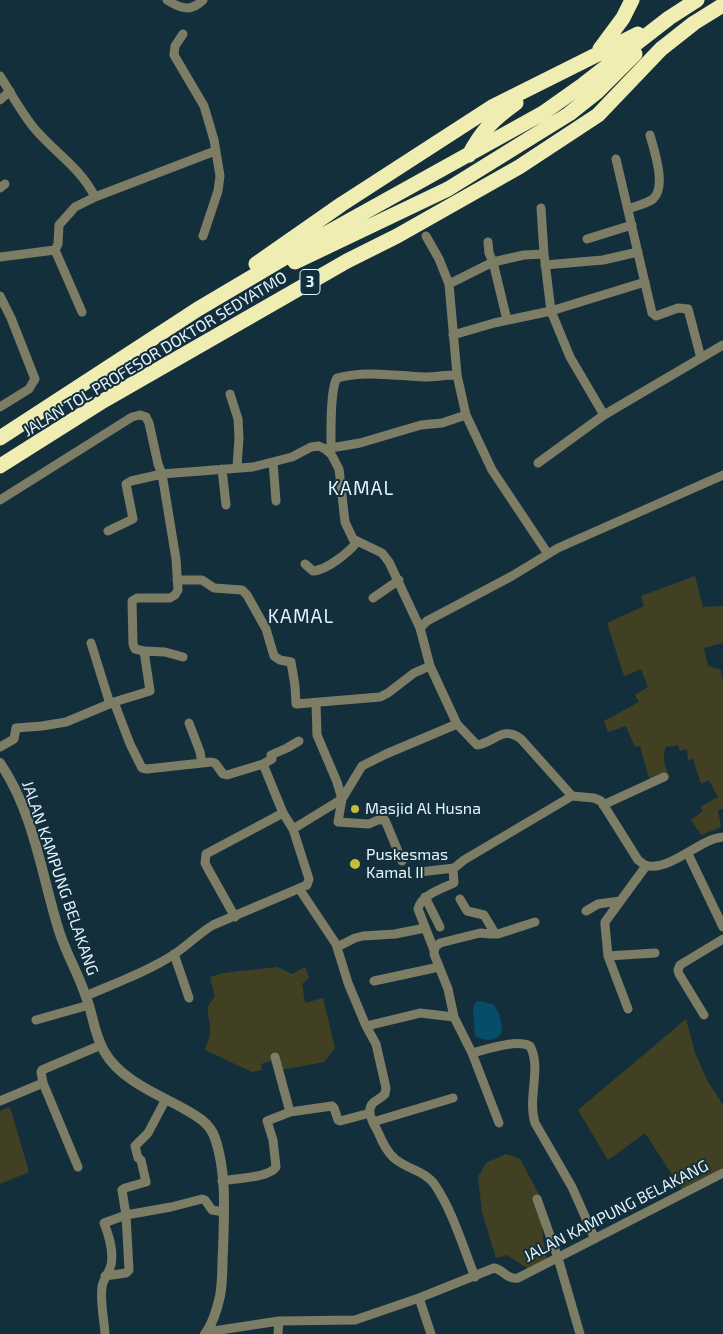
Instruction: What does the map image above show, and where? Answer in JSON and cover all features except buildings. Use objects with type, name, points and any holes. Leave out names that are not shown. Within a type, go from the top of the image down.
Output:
[{"type":"highway","points":[[596,54],[623,18],[632,0]]},
{"type":"highway","name":"JALAN TOL PROFESOR DOKTOR SEDYATMO","points":[[0,438],[229,290],[318,238],[543,113],[584,84],[669,18],[697,0]]},
{"type":"highway","name":"JALAN TOL PROFESOR DOKTOR SEDYATMO","points":[[0,466],[103,401],[339,266],[397,236],[519,167],[598,115],[661,49],[694,23],[723,5]]},
{"type":"highway","points":[[198,309],[236,278],[342,204],[492,108],[669,18]]},
{"type":"highway","points":[[229,290],[335,244],[448,189],[556,123],[598,91],[669,18]]},
{"type":"highway","points":[[469,154],[478,137],[491,123],[522,99],[564,72]]},
{"type":"street","points":[[168,0],[176,6],[187,8],[196,7],[203,0]]},
{"type":"street","points":[[183,34],[175,46],[174,55],[204,106],[216,151],[220,176],[218,191],[203,236]]},
{"type":"street","points":[[0,76],[35,128],[69,161],[88,184],[95,197]]},
{"type":"street","points":[[0,100],[10,91]]},
{"type":"street","points":[[628,209],[653,198],[658,193],[660,178],[650,135]]},
{"type":"street","points":[[55,250],[58,244],[59,225],[75,207],[95,197],[216,151]]},
{"type":"street","points":[[616,159],[652,313],[656,316],[678,308],[688,309],[701,358]]},
{"type":"street","points":[[541,208],[545,265],[551,311],[570,357],[604,415]]},
{"type":"street","points":[[588,239],[632,225]]},
{"type":"street","points":[[426,236],[439,259],[449,284],[457,375],[466,415],[492,470],[548,554]]},
{"type":"street","points":[[488,242],[489,253],[493,262],[507,320]]},
{"type":"street","points":[[0,256],[55,250]]},
{"type":"street","points":[[55,250],[82,312]]},
{"type":"street","points":[[545,265],[603,260],[638,252]]},
{"type":"street","points":[[449,284],[493,262],[524,255],[544,254]]},
{"type":"street","points":[[452,335],[507,320],[551,311],[645,282]]},
{"type":"street","points":[[0,296],[11,318],[35,379],[29,389],[0,407]]},
{"type":"street","points":[[538,463],[604,415],[720,347],[723,357]]},
{"type":"street","points":[[457,375],[426,377],[388,374],[338,378],[335,382],[328,448],[339,469],[345,522],[352,539],[382,553],[399,580],[420,628],[430,666],[457,724],[477,745],[508,733],[514,734],[572,796]]},
{"type":"street","points":[[230,394],[238,419],[237,468]]},
{"type":"street","points":[[0,500],[132,417],[140,415],[146,417],[162,474],[176,559],[178,590],[173,597],[137,598],[132,601],[133,644],[135,649],[165,652],[183,657]]},
{"type":"street","points":[[108,531],[133,518],[126,484],[131,481],[162,474],[253,467],[292,457],[311,447],[328,448],[360,443],[421,425],[442,424],[466,415]]},
{"type":"street","points":[[273,462],[276,501]]},
{"type":"street","points":[[222,469],[226,505]]},
{"type":"street","points":[[420,628],[427,621],[512,576],[548,554],[723,476]]},
{"type":"street","points":[[305,564],[313,570],[319,570],[341,557],[357,542]]},
{"type":"street","points":[[177,580],[202,580],[214,588],[242,590],[247,595],[266,628],[274,656],[280,660],[291,662],[296,704],[380,697],[388,694],[414,673],[430,666]]},
{"type":"street","points":[[373,598],[399,580]]},
{"type":"street","points":[[91,643],[112,703],[142,768],[215,763],[222,774],[227,775],[263,764],[272,759],[272,755],[299,741]]},
{"type":"street","points":[[0,747],[14,739],[16,728],[66,722],[112,703],[150,691],[144,651]]},
{"type":"street","points":[[316,703],[317,734],[342,799]]},
{"type":"street","points":[[189,723],[202,763]]},
{"type":"street","points":[[402,861],[385,820],[378,820],[369,824],[338,822],[342,799],[362,766],[457,724]]},
{"type":"street","name":"JALAN KAMPUNG BELAKANG","points":[[0,763],[8,775],[29,826],[42,864],[60,934],[87,1001],[101,1045],[108,1057],[130,1079],[199,1117],[209,1126],[214,1136],[219,1153],[224,1212],[220,1294],[216,1311],[206,1333]]},
{"type":"street","points":[[36,1020],[87,1001],[159,963],[213,925],[300,890],[307,885],[308,880],[293,829],[263,764]]},
{"type":"street","points":[[603,805],[664,777]]},
{"type":"street","points":[[420,872],[454,868],[512,830],[572,796],[594,798],[600,801],[638,860],[646,866],[668,862],[688,854],[712,839],[723,837]]},
{"type":"street","points":[[293,829],[342,799]]},
{"type":"street","points":[[235,917],[205,863],[206,854],[284,813]]},
{"type":"street","points":[[688,854],[723,928]]},
{"type":"street","points":[[628,1010],[608,956],[605,922],[646,866]]},
{"type":"street","points":[[454,868],[454,883],[425,897],[418,908],[448,989],[454,1017],[472,1053],[499,1123]]},
{"type":"street","points":[[300,890],[330,934],[337,948],[348,983],[366,1026],[376,1044],[386,1082],[385,1094],[372,1104],[372,1117],[384,1144],[395,1159],[426,1176],[436,1186],[461,1239],[475,1276]]},
{"type":"street","points":[[425,897],[440,927]]},
{"type":"street","points":[[460,899],[467,911],[484,916],[493,930],[492,934]]},
{"type":"street","points":[[586,911],[598,904],[620,901]]},
{"type":"street","points":[[434,950],[440,942],[480,933],[498,934],[536,922]]},
{"type":"street","points":[[337,948],[362,936],[395,934],[426,928]]},
{"type":"street","points":[[704,1015],[678,970],[680,965],[723,939]]},
{"type":"street","points":[[608,956],[655,953]]},
{"type":"street","points":[[174,954],[189,998]]},
{"type":"street","points":[[374,981],[439,967]]},
{"type":"street","points":[[366,1026],[420,1013],[454,1017]]},
{"type":"street","points":[[472,1053],[521,1043],[530,1046],[533,1050],[535,1064],[532,1114],[535,1123],[572,1187],[595,1239]]},
{"type":"street","points":[[78,1167],[40,1074],[42,1070],[101,1045]]},
{"type":"street","points":[[275,1057],[290,1112]]},
{"type":"street","points":[[0,1101],[43,1083]]},
{"type":"street","points":[[222,1181],[261,1176],[274,1170],[276,1167],[273,1140],[267,1121],[290,1112],[333,1107],[340,1121],[372,1117],[453,1098]]},
{"type":"street","points":[[105,1276],[126,1274],[128,1270],[126,1215],[122,1192],[123,1189],[146,1182],[141,1160],[138,1158],[135,1146],[148,1133],[166,1099]]},
{"type":"street","name":"JALAN KAMPUNG BELAKANG","points":[[206,1333],[278,1322],[355,1320],[419,1298],[496,1268],[509,1277],[517,1279],[723,1173]]},
{"type":"street","points":[[105,1334],[102,1288],[105,1276],[111,1266],[112,1256],[104,1223],[126,1215],[202,1199],[205,1200],[212,1210],[224,1212]]},
{"type":"street","points":[[537,1199],[558,1258],[580,1334]]},
{"type":"street","points":[[419,1298],[431,1334]]},
{"type":"street","points":[[278,1322],[278,1334]]},
{"type":"shaded area","points":[[695,576],[703,607],[723,606],[723,643],[704,648],[708,666],[721,670],[723,682],[723,809],[718,810],[721,827],[701,835],[691,820],[703,811],[700,807],[718,797],[709,780],[701,784],[693,759],[688,760],[687,749],[680,751],[678,745],[666,747],[664,759],[670,778],[651,785],[640,746],[635,747],[626,726],[608,732],[604,721],[639,702],[635,695],[648,687],[641,669],[624,676],[607,623],[644,606],[641,596]]},
{"type":"shaded area","points":[[277,967],[292,974],[305,967],[309,978],[302,984],[305,1003],[323,998],[335,1048],[324,1062],[281,1070],[277,1059],[261,1064],[262,1070],[252,1072],[205,1050],[210,1033],[208,1010],[211,1001],[215,997],[210,977],[223,973]]},
{"type":"shaded area","points":[[686,1019],[695,1053],[707,1080],[723,1105],[723,1169],[682,1190],[645,1133],[608,1160],[578,1110]]},
{"type":"shaded area","points":[[10,1107],[29,1172],[0,1184],[0,1111]]},
{"type":"shaded area","points":[[506,1154],[520,1159],[541,1198],[543,1239],[547,1259],[527,1268],[507,1255],[496,1258],[482,1212],[478,1177],[486,1163]]},
{"type":"water","points":[[477,1001],[493,1004],[497,1011],[502,1026],[501,1035],[494,1039],[488,1040],[475,1036],[473,1007]]},
{"type":"place","name":"Masjid Al Husna","points":[[355,809]]},
{"type":"place","name":"Puskesmas Kamal II","points":[[355,864]]},
{"type":"district","name":"KAMAL","points":[[361,489]]},
{"type":"district","name":"KAMAL","points":[[301,617]]}]
